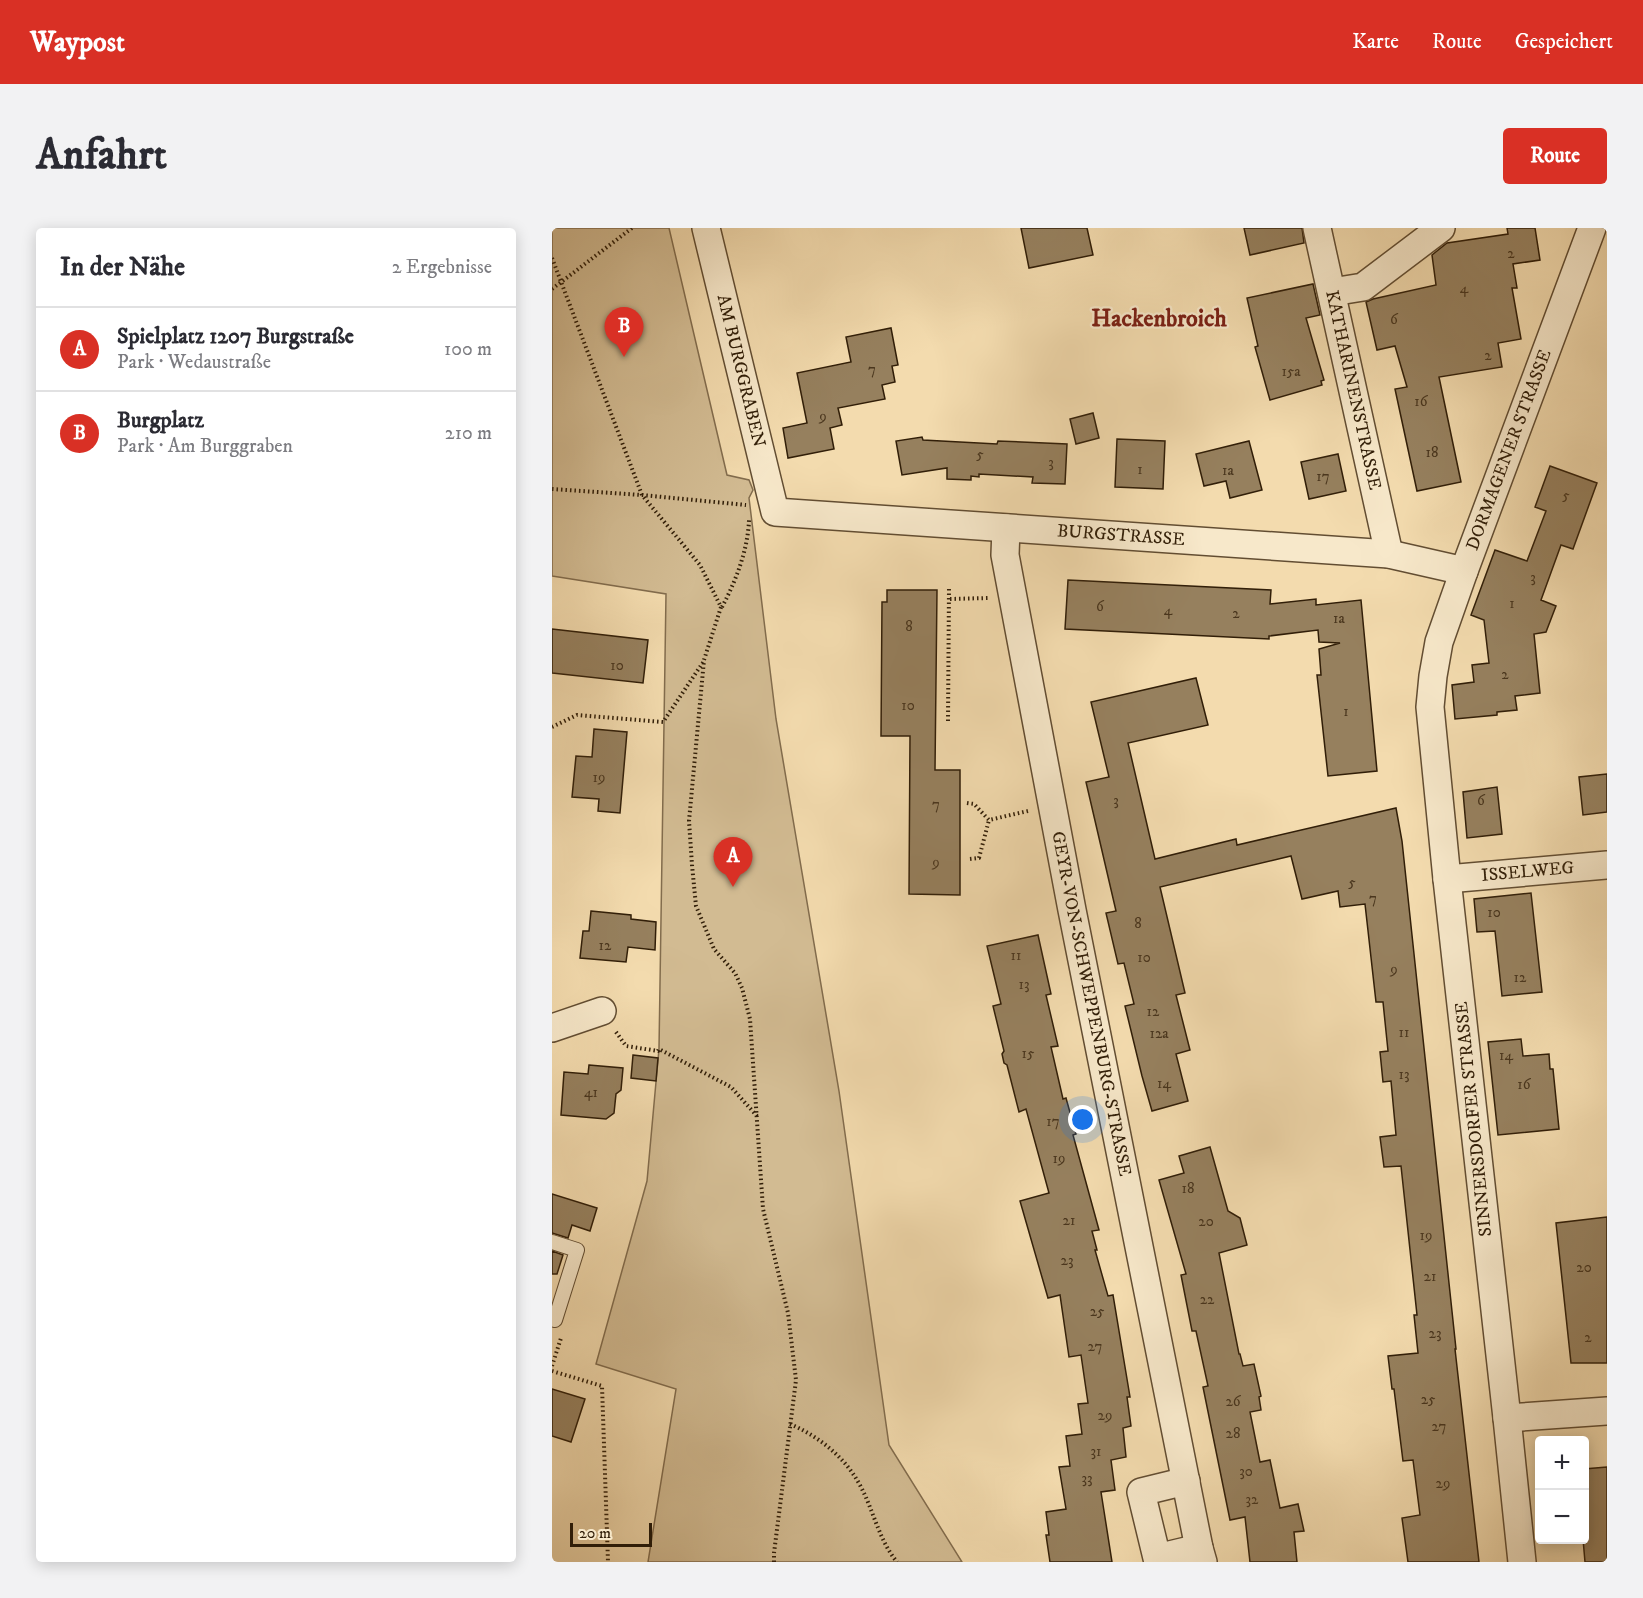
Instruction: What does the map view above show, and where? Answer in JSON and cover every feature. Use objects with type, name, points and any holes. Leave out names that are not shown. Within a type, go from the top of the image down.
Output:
[{"type":"street","name":"AM BURGGRABEN","points":[[706,228],[775,512]]},
{"type":"street","name":"KATHARINENSTRASSE","points":[[1317,228],[1389,554]]},
{"type":"street","points":[[1332,292],[1363,286],[1440,228]]},
{"type":"street","name":"DORMAGENER STRASSE","points":[[1432,676],[1439,642],[1464,572],[1592,228]]},
{"type":"street","name":"BURGSTRASSE","points":[[775,512],[1389,554],[1464,572]]},
{"type":"street","name":"GEYR-VON-SCHWEPPENBURG-STRASSE","points":[[1006,528],[1005,555],[1074,922],[1201,1555],[1157,1558],[1141,1492],[1186,1481]]},
{"type":"street","name":"SINNERSDORFER STRASSE","points":[[1432,676],[1430,707],[1447,879],[1522,1562]]},
{"type":"street","name":"ISSELWEG","points":[[1447,879],[1607,865]]},
{"type":"street","points":[[552,1028],[602,1011]]},
{"type":"street","points":[[1507,1418],[1607,1411]]},
{"type":"lane","points":[[552,1242],[577,1250],[555,1320],[552,1319]]},
{"type":"path","points":[[552,289],[632,228]]},
{"type":"path","points":[[552,258],[642,495],[700,565],[721,607]]},
{"type":"path","points":[[552,489],[749,505],[775,512]]},
{"type":"path","points":[[749,505],[748,534],[732,588],[721,607],[704,660],[689,821],[696,906],[714,950],[735,973],[742,988],[750,1018],[763,1209],[788,1313],[795,1368],[796,1380],[774,1562]]},
{"type":"path","points":[[948,722],[950,587]]},
{"type":"path","points":[[950,599],[985,598],[1012,594]]},
{"type":"path","points":[[552,726],[577,715],[663,722],[704,660]]},
{"type":"path","points":[[967,804],[974,804],[989,820]]},
{"type":"path","points":[[989,820],[1052,805]]},
{"type":"path","points":[[970,859],[979,858],[989,820]]},
{"type":"path","points":[[602,1011],[626,1046],[658,1051],[659,1049],[730,1087],[757,1116]]},
{"type":"path","points":[[552,1371],[602,1386],[608,1562]]},
{"type":"path","points":[[790,1424],[807,1431],[828,1446],[849,1466],[862,1488],[890,1553],[897,1562]]},
{"type":"shaded area","points":[[552,228],[669,228],[727,475],[749,480],[753,490],[749,498],[776,719],[839,1091],[889,1445],[962,1562],[648,1562],[676,1389],[596,1364],[647,1181],[659,1049],[666,594],[552,576]]},
{"type":"building","points":[[1021,228],[1087,228],[1093,255],[1029,268]]},
{"type":"building","points":[[1244,228],[1302,228],[1304,243],[1250,255]]},
{"type":"building","points":[[1507,228],[1535,228],[1540,260],[1513,264],[1517,288],[1512,288],[1521,339],[1498,343],[1502,367],[1439,377],[1461,482],[1417,491],[1395,389],[1407,387],[1395,346],[1377,350],[1366,302],[1436,285],[1432,255],[1447,243],[1508,234]]},
{"type":"building","points":[[1313,284],[1320,315],[1306,318],[1324,380],[1321,381],[1322,385],[1270,400],[1255,347],[1258,346],[1247,298]]},
{"type":"building","points":[[891,328],[898,365],[892,366],[895,382],[882,385],[885,399],[838,408],[842,425],[830,428],[834,449],[788,458],[783,428],[807,423],[797,373],[851,362],[846,337]]},
{"type":"building","points":[[1093,413],[1099,438],[1076,444],[1070,419]]},
{"type":"building","points":[[922,437],[923,440],[997,444],[998,441],[1067,444],[1065,484],[1032,483],[1033,477],[979,474],[979,477],[971,476],[971,480],[947,479],[947,468],[902,475],[896,441]]},
{"type":"building","points":[[1117,439],[1165,441],[1163,489],[1115,487]]},
{"type":"building","points":[[1249,441],[1262,490],[1230,498],[1226,481],[1204,486],[1196,454]]},
{"type":"building","points":[[1338,454],[1346,491],[1309,499],[1301,462]]},
{"type":"building","points":[[1550,466],[1597,483],[1573,549],[1561,545],[1541,600],[1556,606],[1546,632],[1534,634],[1540,693],[1515,696],[1517,710],[1497,712],[1497,715],[1455,719],[1452,685],[1474,682],[1472,665],[1489,663],[1484,620],[1471,615],[1495,550],[1527,561],[1546,511],[1535,507]]},
{"type":"building","points":[[1068,580],[1271,590],[1270,604],[1316,599],[1316,605],[1361,600],[1377,771],[1328,776],[1317,675],[1321,675],[1319,649],[1340,643],[1319,642],[1318,630],[1269,636],[1269,639],[1065,629]]},
{"type":"building","points":[[887,590],[937,590],[935,770],[960,770],[960,895],[909,894],[910,736],[881,736],[882,602],[887,602]]},
{"type":"building","points":[[552,629],[648,640],[643,683],[552,673]]},
{"type":"building","points":[[1196,678],[1208,725],[1128,743],[1155,859],[1236,839],[1237,845],[1396,808],[1402,841],[1479,1562],[1408,1562],[1402,1518],[1420,1515],[1413,1460],[1403,1461],[1388,1356],[1418,1353],[1414,1315],[1417,1315],[1401,1166],[1384,1167],[1380,1137],[1396,1135],[1391,1081],[1383,1082],[1380,1052],[1388,1051],[1383,1002],[1376,1002],[1365,904],[1340,907],[1338,891],[1302,899],[1291,856],[1160,887],[1185,993],[1176,995],[1190,1050],[1176,1054],[1188,1101],[1152,1111],[1125,1006],[1134,1004],[1124,963],[1118,964],[1106,913],[1116,911],[1086,782],[1109,777],[1091,702]]},
{"type":"building","points":[[594,729],[627,732],[620,813],[598,811],[599,799],[572,797],[576,756],[592,757]]},
{"type":"building","points":[[1607,774],[1607,812],[1583,815],[1579,777]]},
{"type":"building","points":[[1497,787],[1502,834],[1467,838],[1463,792]]},
{"type":"building","points":[[1531,893],[1542,992],[1502,996],[1495,931],[1477,932],[1474,899]]},
{"type":"building","points":[[591,911],[631,915],[631,919],[656,922],[655,950],[628,947],[626,962],[580,958],[583,931],[589,931]]},
{"type":"building","points":[[1038,935],[1051,994],[1046,995],[1058,1046],[1051,1047],[1063,1099],[1066,1098],[1076,1134],[1073,1135],[1099,1230],[1092,1231],[1097,1250],[1095,1250],[1108,1296],[1113,1295],[1130,1397],[1127,1397],[1131,1426],[1123,1428],[1126,1457],[1111,1460],[1115,1490],[1101,1492],[1112,1562],[1050,1562],[1046,1535],[1049,1535],[1046,1512],[1066,1509],[1059,1467],[1070,1466],[1066,1436],[1082,1434],[1078,1404],[1088,1403],[1081,1355],[1069,1357],[1060,1295],[1048,1298],[1020,1201],[1049,1193],[1026,1109],[1019,1112],[1007,1065],[1004,1063],[1002,1054],[1004,1051],[993,1006],[1001,1004],[987,946]]},
{"type":"building","points":[[1521,1039],[1523,1056],[1549,1054],[1550,1069],[1553,1069],[1559,1129],[1498,1135],[1488,1042]]},
{"type":"building","points":[[633,1055],[658,1058],[656,1081],[631,1078]]},
{"type":"building","points":[[589,1065],[623,1068],[621,1090],[616,1094],[614,1113],[606,1119],[561,1115],[564,1072],[588,1074]]},
{"type":"building","points":[[1210,1147],[1228,1211],[1240,1218],[1247,1245],[1219,1253],[1239,1354],[1243,1366],[1254,1364],[1261,1396],[1259,1397],[1261,1410],[1250,1412],[1260,1462],[1270,1460],[1280,1508],[1298,1504],[1304,1531],[1294,1532],[1297,1562],[1250,1562],[1245,1517],[1230,1520],[1203,1387],[1208,1386],[1196,1331],[1192,1331],[1181,1275],[1186,1274],[1159,1180],[1184,1173],[1179,1156]]},
{"type":"building","points":[[552,1194],[597,1208],[590,1231],[572,1225],[568,1238],[552,1233]]},
{"type":"building","points":[[1607,1217],[1607,1363],[1571,1363],[1556,1223]]},
{"type":"building","points":[[552,1251],[563,1255],[557,1274],[552,1274]]},
{"type":"building","points":[[552,1389],[585,1399],[571,1442],[552,1436]]},
{"type":"building","points":[[1607,1467],[1607,1562],[1585,1562],[1583,1544],[1589,1544],[1589,1469]]},
{"type":"place","name":"Burgplatz","points":[[624,357]]},
{"type":"place","name":"Spielplatz 1207 Burgstraße","points":[[733,887]]},
{"type":"district","name":"Hackenbroich","points":[[1159,319]]}]
